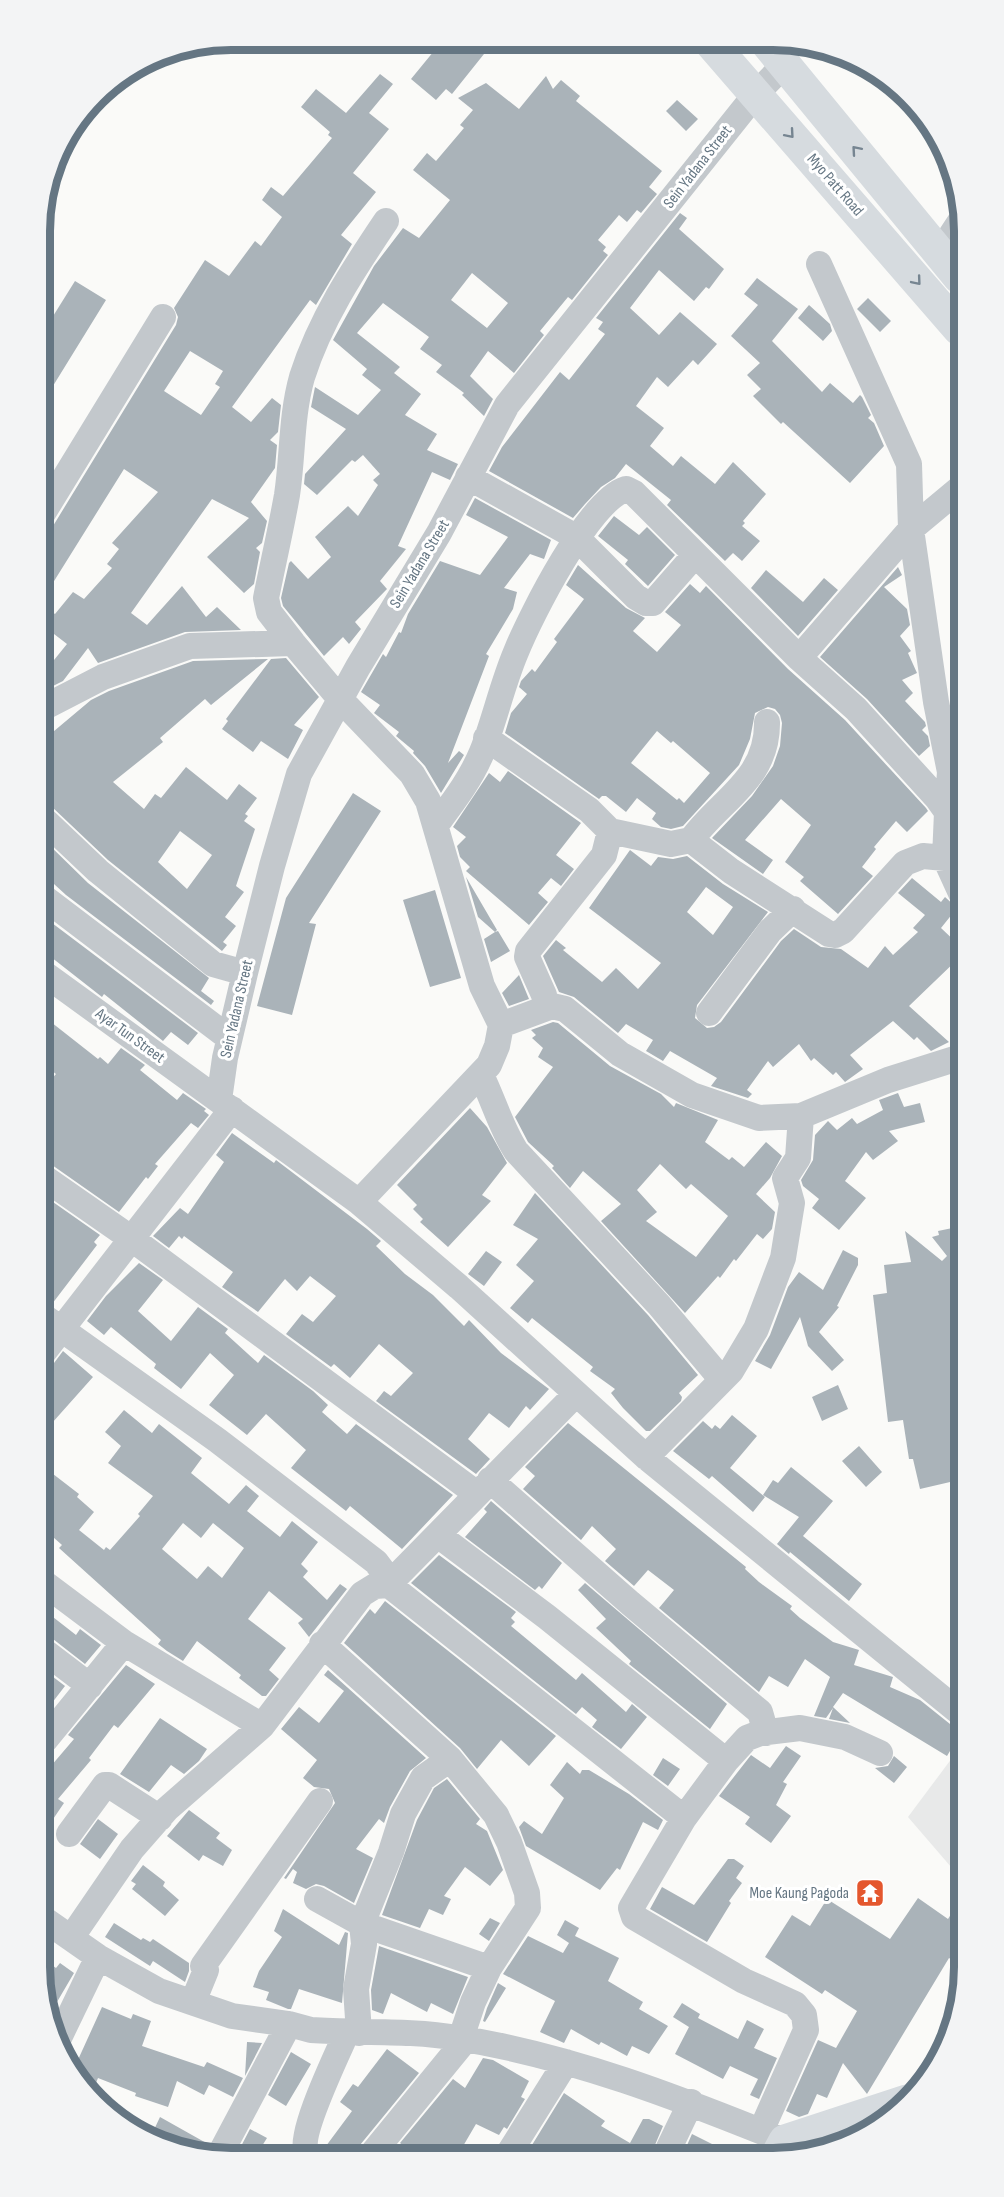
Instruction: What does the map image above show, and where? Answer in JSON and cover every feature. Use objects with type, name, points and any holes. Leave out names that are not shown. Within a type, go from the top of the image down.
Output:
[{"type":"main road","name":"Myo Patt Road","points":[[716,49],[955,324]]},
{"type":"main road","points":[[775,54],[881,179],[949,265]]},
{"type":"main road","points":[[855,208],[881,179]]},
{"type":"main road","points":[[775,2141],[887,2107]]},
{"type":"street","name":"Sein Yadana Street","points":[[53,1322],[132,1239],[225,1105],[229,1038],[272,866],[299,774],[340,699],[439,533],[507,405],[755,94],[775,54]]},
{"type":"street","points":[[359,1202],[481,1075],[497,1046],[501,1025],[482,986],[428,801],[412,774],[340,699],[293,643],[269,612],[266,598],[287,493],[295,404],[315,341],[349,276],[386,221]]},
{"type":"street","points":[[949,265],[955,237]]},
{"type":"street","points":[[819,264],[906,452],[910,474],[911,529],[936,702],[950,772],[945,858],[955,879]]},
{"type":"street","points":[[50,502],[163,317]]},
{"type":"street","points":[[468,477],[576,537],[646,603],[653,603],[695,555]]},
{"type":"street","points":[[436,825],[462,788],[486,738],[516,652],[576,537],[613,495],[626,489],[800,658],[856,709],[947,812]]},
{"type":"street","points":[[800,658],[911,529],[955,492]]},
{"type":"street","points":[[50,705],[102,677],[190,646],[293,643]]},
{"type":"street","points":[[486,738],[589,810],[610,831],[671,844],[691,840],[706,819],[754,773],[767,742],[767,722]]},
{"type":"street","points":[[50,825],[98,872],[213,964],[245,973]]},
{"type":"street","points":[[546,1008],[544,994],[527,957],[528,951],[604,855],[610,831]]},
{"type":"street","points":[[691,840],[731,871],[829,934],[835,935],[843,932],[905,863],[923,856],[945,858]]},
{"type":"street","points":[[50,902],[229,1038]]},
{"type":"street","points":[[710,1013],[770,931],[793,909]]},
{"type":"street","name":"Ayar Tun Street","points":[[50,978],[359,1202],[459,1287],[646,1457],[954,1708]]},
{"type":"street","points":[[501,1025],[552,1006],[565,1009],[620,1054],[692,1095],[748,1116],[801,1116],[888,1080],[955,1059]]},
{"type":"street","points":[[481,1075],[496,1105],[508,1138],[516,1151],[659,1305],[722,1380]]},
{"type":"street","points":[[646,1457],[731,1371],[756,1329],[783,1258],[792,1203],[785,1178],[798,1158],[801,1116]]},
{"type":"street","points":[[50,1182],[483,1487],[630,1603],[760,1712],[766,1733]]},
{"type":"street","points":[[53,1322],[217,1440],[376,1562],[390,1583],[684,1818]]},
{"type":"street","points":[[71,1938],[132,1850],[160,1818],[262,1726],[362,1594],[375,1586],[390,1583],[576,1394]]},
{"type":"street","points":[[438,1535],[547,1617],[726,1761]]},
{"type":"street","points":[[50,1588],[124,1643],[262,1726]]},
{"type":"street","points":[[50,1734],[124,1643]]},
{"type":"street","points":[[322,1644],[450,1759],[496,1815],[509,1842],[527,1893],[528,1908],[489,1968],[473,2002],[464,2039],[377,2148]]},
{"type":"street","points":[[50,1656],[90,1686]]},
{"type":"street","points":[[50,1923],[98,1957],[159,1991],[232,2016],[289,2024],[306,2030],[464,2039],[566,2062],[691,2102],[775,2141],[806,2030],[804,2015],[795,2004],[744,1980],[631,1914],[632,1908],[684,1818],[726,1761],[747,1738],[800,1728],[844,1737],[880,1753]]},
{"type":"street","points":[[304,2148],[308,2128],[353,2032],[356,1989],[364,1944],[362,1924],[403,1814],[423,1778],[450,1759]]},
{"type":"street","points":[[69,1834],[105,1785],[109,1785],[160,1818]]},
{"type":"street","points":[[193,2002],[206,1970],[203,1966],[320,1801]]},
{"type":"street","points":[[317,1899],[362,1924],[489,1968]]},
{"type":"street","points":[[62,2032],[98,1957]]},
{"type":"street","points":[[224,2147],[289,2024]]},
{"type":"street","points":[[512,2148],[566,2062]]},
{"type":"street","points":[[669,2148],[691,2102]]},
{"type":"shaded area","points":[[954,1755],[954,1870],[908,1817]]},
{"type":"building","points":[[435,50],[479,50],[484,54],[452,94],[446,89],[436,100],[411,79]]},
{"type":"building","points":[[380,74],[393,84],[369,113],[389,129],[353,173],[376,192],[341,235],[352,244],[316,305],[310,300],[232,407],[251,422],[272,398],[281,405],[278,432],[270,440],[277,445],[275,468],[251,502],[267,521],[262,543],[256,548],[260,552],[254,584],[244,593],[207,557],[249,518],[212,499],[131,613],[147,625],[182,586],[206,617],[217,607],[241,630],[185,632],[98,663],[88,648],[63,681],[50,688],[50,665],[67,644],[50,631],[50,610],[55,614],[73,592],[84,599],[112,568],[107,564],[119,549],[112,543],[158,492],[124,469],[50,588],[50,529],[176,325],[178,317],[174,308],[205,260],[229,276],[255,241],[261,246],[282,217],[262,200],[271,187],[283,196],[332,138],[328,135],[330,132],[301,107],[316,89],[346,113]],"holes":[[[190,351],[223,371],[215,384],[220,387],[201,415],[164,391]]]},
{"type":"building","points":[[546,76],[553,89],[561,80],[580,96],[576,101],[662,171],[649,187],[657,194],[641,213],[637,210],[627,222],[619,215],[598,240],[606,247],[603,251],[608,255],[572,300],[568,297],[540,331],[544,335],[514,373],[488,351],[470,376],[493,399],[484,416],[462,395],[464,393],[436,372],[442,365],[420,349],[429,337],[383,303],[357,333],[400,367],[394,373],[421,394],[405,415],[437,434],[427,450],[458,464],[450,480],[432,472],[398,546],[406,549],[380,581],[387,589],[355,622],[361,629],[349,644],[343,637],[324,656],[283,606],[281,598],[289,563],[291,561],[308,579],[331,557],[315,537],[348,506],[358,516],[378,485],[373,480],[380,474],[363,455],[355,462],[352,460],[317,495],[304,484],[305,474],[346,429],[311,407],[315,387],[358,415],[381,390],[362,375],[367,369],[333,340],[374,266],[403,228],[419,238],[450,200],[413,170],[427,153],[436,161],[464,128],[460,125],[473,110],[458,98],[486,83],[519,109]],"holes":[[[472,273],[508,303],[487,328],[451,300]]]},
{"type":"building","points":[[677,100],[698,119],[686,131],[666,111]]},
{"type":"building","points":[[680,213],[687,218],[679,229],[724,269],[709,289],[706,287],[694,301],[659,270],[630,308],[659,335],[680,312],[717,344],[698,365],[693,360],[668,387],[657,377],[636,406],[664,428],[650,446],[673,466],[681,456],[715,484],[733,462],[766,494],[743,521],[745,523],[742,526],[760,541],[742,561],[733,553],[725,561],[667,505],[671,500],[626,464],[615,478],[601,487],[573,518],[489,471],[502,447],[560,372],[569,380],[605,334],[598,329],[603,322],[596,318]]},
{"type":"building","points":[[757,278],[798,309],[772,341],[822,392],[830,383],[853,403],[860,395],[871,415],[868,418],[874,423],[884,446],[850,483],[783,422],[781,424],[753,396],[761,389],[747,375],[760,363],[731,336],[758,305],[744,294]]},
{"type":"building","points":[[75,281],[106,300],[50,391],[50,321]]},
{"type":"building","points":[[868,298],[891,321],[880,332],[857,309]]},
{"type":"building","points":[[809,305],[830,324],[832,331],[823,341],[798,318]]},
{"type":"building","points":[[475,498],[551,540],[544,559],[530,554],[504,588],[517,592],[513,609],[486,654],[489,656],[448,763],[459,751],[464,755],[441,793],[425,766],[413,753],[414,751],[396,736],[399,732],[374,713],[380,705],[361,692],[383,654],[386,657],[399,632],[401,633],[408,614],[440,561],[480,575],[508,537],[466,515]]},
{"type":"building","points":[[614,516],[639,535],[647,527],[675,555],[648,586],[625,564],[628,560],[598,536]]},
{"type":"building","points":[[578,565],[626,608],[645,618],[633,631],[657,652],[681,625],[665,612],[690,584],[700,593],[706,586],[788,669],[845,720],[926,808],[928,811],[907,832],[896,821],[874,847],[876,849],[862,867],[873,876],[838,914],[800,881],[804,877],[785,862],[811,825],[781,799],[745,840],[773,860],[763,874],[712,838],[752,796],[773,766],[780,746],[782,723],[775,709],[768,707],[755,713],[750,739],[739,765],[683,826],[671,829],[661,827],[652,819],[656,813],[637,798],[626,812],[606,796],[599,799],[505,733],[511,713],[527,694],[519,687],[521,681],[532,669],[535,672],[557,642],[554,639],[584,599],[566,585]],"holes":[[[657,731],[671,743],[673,741],[710,773],[684,803],[679,798],[677,800],[631,763]]]},
{"type":"building","points":[[898,567],[902,575],[884,587],[907,609],[910,625],[900,636],[911,651],[908,653],[917,673],[902,680],[913,693],[905,701],[925,722],[926,726],[922,730],[928,736],[930,746],[919,756],[867,699],[820,657]]},
{"type":"building","points":[[766,570],[803,602],[824,578],[838,590],[798,636],[751,588]]},
{"type":"building","points":[[286,658],[319,697],[294,725],[303,730],[288,759],[261,741],[253,752],[222,729],[228,721],[226,719],[271,659]]},
{"type":"building","points":[[268,659],[211,705],[205,699],[160,738],[163,742],[113,782],[144,809],[155,794],[161,798],[186,767],[227,800],[239,784],[257,798],[245,814],[248,816],[244,821],[255,829],[236,886],[244,892],[225,917],[236,926],[223,942],[227,945],[222,951],[108,860],[50,806],[50,734],[91,700],[109,691],[193,661]],"holes":[[[180,831],[212,855],[187,889],[158,862]]]},
{"type":"building","points":[[508,771],[581,823],[556,855],[574,869],[561,886],[551,878],[538,893],[548,902],[529,925],[466,871],[470,867],[460,857],[457,846],[466,837],[453,827],[489,773],[500,782]]},
{"type":"building","points":[[353,793],[381,811],[309,923],[316,924],[292,1015],[257,1006],[286,898]]},
{"type":"building","points":[[50,846],[88,883],[209,978],[201,991],[214,1001],[211,1005],[66,895],[50,880]]},
{"type":"building","points":[[630,850],[651,866],[658,857],[673,859],[687,856],[723,884],[768,912],[697,1005],[695,1018],[707,1028],[714,1027],[721,1022],[781,941],[794,929],[821,947],[841,949],[868,968],[885,946],[893,955],[918,932],[913,928],[925,915],[898,893],[912,878],[941,902],[945,897],[955,906],[955,911],[941,928],[955,941],[955,962],[909,1006],[949,1042],[931,1051],[917,1037],[914,1040],[893,1021],[850,1055],[863,1069],[845,1082],[836,1072],[833,1075],[814,1058],[811,1061],[799,1044],[773,1067],[768,1061],[747,1090],[752,1094],[748,1098],[711,1086],[717,1078],[670,1051],[663,1061],[646,1051],[653,1040],[626,1024],[618,1033],[574,997],[559,992],[543,956],[556,940],[566,948],[563,950],[602,982],[616,968],[638,989],[661,963],[589,908]],"holes":[[[706,887],[733,907],[713,935],[687,912]]]},
{"type":"building","points":[[466,877],[497,930],[495,932],[478,917]]},
{"type":"building","points":[[435,890],[461,978],[430,987],[403,900]]},
{"type":"building","points":[[52,923],[198,1033],[188,1045],[171,1032],[163,1041],[104,994],[102,997],[50,956],[50,926]]},
{"type":"building","points":[[498,931],[510,951],[491,962],[484,939]]},
{"type":"building","points":[[519,975],[529,999],[509,1006],[502,993]]},
{"type":"building","points":[[50,1021],[98,1059],[100,1057],[108,1064],[121,1048],[145,1065],[140,1070],[177,1100],[183,1093],[206,1109],[204,1111],[209,1115],[198,1128],[191,1123],[155,1164],[158,1166],[148,1179],[146,1177],[119,1212],[50,1164],[50,1081],[56,1074],[50,1069]]},
{"type":"building","points":[[553,1022],[558,1023],[610,1066],[661,1094],[674,1107],[676,1103],[718,1120],[705,1142],[729,1160],[732,1157],[744,1167],[766,1142],[782,1156],[770,1178],[756,1194],[775,1212],[772,1229],[763,1239],[757,1234],[736,1261],[734,1259],[720,1278],[718,1276],[685,1313],[601,1221],[621,1204],[583,1171],[570,1188],[552,1168],[554,1166],[528,1142],[515,1117],[553,1067],[538,1057],[543,1048],[532,1038],[536,1035],[531,1030]],"holes":[[[660,1164],[686,1189],[691,1184],[728,1216],[696,1257],[646,1221],[657,1212],[637,1190]]]},
{"type":"building","points":[[898,1093],[904,1107],[920,1103],[925,1122],[889,1131],[898,1141],[873,1160],[866,1152],[845,1181],[866,1198],[839,1230],[812,1208],[819,1199],[803,1186],[801,1180],[813,1160],[815,1135],[828,1121],[837,1130],[852,1118],[857,1124],[883,1110],[879,1100]]},
{"type":"building","points":[[470,1108],[487,1127],[507,1163],[482,1195],[491,1201],[448,1247],[420,1222],[423,1219],[413,1209],[417,1205],[397,1185]]},
{"type":"building","points":[[232,1133],[274,1163],[276,1160],[367,1229],[381,1241],[376,1246],[405,1274],[433,1295],[464,1326],[469,1320],[501,1353],[549,1389],[530,1410],[526,1406],[509,1428],[489,1413],[468,1439],[490,1459],[476,1474],[376,1401],[384,1391],[391,1396],[413,1373],[379,1344],[350,1378],[334,1364],[331,1367],[286,1334],[302,1314],[313,1322],[336,1296],[310,1276],[297,1291],[285,1279],[258,1312],[222,1287],[233,1272],[184,1236],[182,1239],[179,1236],[169,1248],[153,1236],[180,1208],[188,1214],[224,1162],[216,1155]]},
{"type":"building","points":[[535,1193],[648,1315],[698,1375],[679,1393],[682,1397],[681,1401],[650,1431],[646,1431],[623,1408],[611,1393],[615,1389],[590,1371],[593,1367],[532,1318],[528,1323],[510,1308],[534,1281],[516,1265],[538,1239],[513,1225]]},
{"type":"building","points":[[50,1200],[100,1235],[94,1242],[97,1245],[52,1304],[50,1303]]},
{"type":"building","points":[[954,1228],[954,1481],[920,1489],[913,1459],[909,1459],[903,1420],[888,1422],[873,1295],[887,1293],[884,1265],[911,1262],[905,1231],[942,1261],[947,1256],[932,1237],[939,1235],[938,1231]]},
{"type":"building","points":[[843,1250],[858,1258],[858,1265],[837,1306],[839,1307],[819,1332],[844,1360],[832,1371],[808,1346],[800,1317],[771,1369],[755,1361],[770,1335],[788,1287],[799,1272],[823,1290]]},
{"type":"building","points":[[486,1251],[502,1262],[484,1286],[468,1274]]},
{"type":"building","points":[[139,1263],[163,1280],[138,1311],[171,1341],[198,1307],[228,1329],[225,1333],[258,1363],[264,1355],[313,1391],[328,1405],[322,1412],[347,1434],[356,1424],[453,1495],[402,1549],[350,1506],[346,1511],[291,1468],[306,1450],[266,1414],[247,1435],[209,1405],[234,1375],[210,1353],[181,1389],[154,1368],[156,1364],[111,1327],[104,1335],[87,1321],[106,1296]]},
{"type":"building","points":[[63,1351],[93,1377],[50,1425],[50,1365]]},
{"type":"building","points":[[838,1385],[848,1409],[822,1421],[812,1397]]},
{"type":"building","points":[[124,1410],[152,1433],[159,1424],[202,1458],[191,1473],[229,1504],[246,1485],[259,1496],[247,1511],[280,1537],[292,1521],[318,1542],[301,1564],[308,1571],[303,1577],[327,1600],[340,1584],[347,1589],[309,1637],[298,1623],[303,1619],[269,1591],[248,1619],[286,1648],[269,1670],[279,1679],[266,1696],[262,1696],[239,1678],[241,1675],[197,1641],[183,1661],[167,1651],[158,1644],[161,1640],[59,1548],[62,1545],[50,1534],[50,1472],[79,1494],[77,1497],[94,1512],[79,1530],[104,1550],[106,1547],[110,1550],[140,1516],[138,1514],[153,1496],[108,1463],[121,1446],[105,1432]],"holes":[[[183,1523],[201,1538],[213,1523],[244,1548],[222,1578],[208,1566],[197,1579],[162,1549]]]},
{"type":"building","points":[[732,1415],[757,1436],[730,1468],[765,1497],[753,1512],[712,1476],[709,1479],[673,1451],[703,1421],[712,1429],[715,1425],[720,1429]]},
{"type":"building","points":[[568,1423],[746,1567],[745,1569],[759,1582],[792,1606],[790,1609],[800,1618],[833,1642],[859,1650],[854,1665],[893,1677],[890,1687],[920,1700],[954,1727],[954,1744],[947,1756],[843,1693],[833,1707],[850,1723],[829,1719],[833,1708],[826,1718],[814,1716],[830,1677],[805,1659],[788,1687],[769,1676],[759,1692],[659,1608],[674,1590],[648,1570],[634,1586],[605,1561],[616,1549],[592,1526],[581,1540],[523,1489],[535,1476],[525,1467]]},
{"type":"building","points":[[859,1446],[882,1472],[866,1487],[842,1461]]},
{"type":"building","points":[[791,1467],[833,1501],[803,1536],[862,1584],[849,1601],[777,1544],[799,1517],[763,1495],[773,1480],[778,1483]]},
{"type":"building","points":[[491,1501],[562,1563],[542,1589],[539,1586],[535,1590],[465,1537],[487,1512],[484,1509]]},
{"type":"building","points":[[439,1555],[516,1612],[511,1618],[515,1622],[511,1626],[576,1680],[582,1673],[626,1712],[632,1704],[647,1717],[621,1749],[592,1727],[597,1720],[582,1707],[576,1714],[411,1583]]},
{"type":"building","points":[[585,1583],[727,1704],[710,1729],[629,1664],[631,1661],[596,1628],[606,1619],[578,1590]]},
{"type":"building","points":[[385,1601],[556,1736],[529,1766],[501,1740],[477,1769],[460,1748],[344,1643],[370,1609],[375,1614]]},
{"type":"building","points":[[50,1615],[76,1635],[80,1629],[101,1645],[85,1664],[50,1638]]},
{"type":"building","points":[[126,1665],[155,1684],[118,1728],[114,1725],[89,1758],[91,1760],[58,1799],[64,1803],[50,1824],[50,1767],[74,1739],[68,1735]]},
{"type":"building","points":[[328,1670],[426,1758],[410,1771],[384,1823],[379,1819],[356,1849],[373,1858],[354,1903],[324,1886],[316,1884],[306,1889],[293,1883],[297,1872],[293,1869],[286,1879],[284,1878],[335,1803],[329,1789],[314,1787],[303,1778],[317,1760],[281,1729],[299,1707],[319,1723],[344,1691],[324,1675]]},
{"type":"building","points":[[50,1675],[65,1686],[50,1706]]},
{"type":"building","points":[[160,1718],[207,1749],[199,1761],[184,1774],[171,1765],[149,1792],[120,1774]]},
{"type":"building","points":[[786,1746],[801,1756],[783,1782],[787,1784],[776,1805],[791,1816],[771,1843],[745,1824],[750,1817],[719,1796],[751,1755],[770,1768]]},
{"type":"building","points":[[894,1756],[907,1767],[894,1783],[875,1768],[888,1766]]},
{"type":"building","points":[[663,1758],[680,1769],[668,1786],[653,1775]]},
{"type":"building","points":[[567,1762],[580,1774],[582,1770],[589,1770],[629,1794],[663,1820],[658,1830],[643,1822],[620,1870],[617,1868],[600,1890],[526,1846],[519,1827],[524,1821],[542,1834],[564,1798],[550,1785]]},
{"type":"building","points":[[447,1779],[480,1819],[476,1824],[487,1831],[503,1870],[490,1886],[465,1867],[444,1896],[451,1899],[443,1915],[429,1909],[420,1928],[382,1915],[417,1820],[434,1788]]},
{"type":"building","points":[[189,1810],[220,1833],[216,1838],[232,1850],[223,1866],[203,1855],[199,1861],[167,1836]]},
{"type":"building","points":[[98,1819],[118,1834],[100,1859],[80,1844]]},
{"type":"building","points":[[728,1859],[734,1859],[744,1866],[736,1878],[742,1883],[729,1901],[731,1903],[707,1942],[650,1909],[662,1887],[694,1905]]},
{"type":"building","points":[[143,1865],[165,1882],[163,1886],[179,1900],[165,1916],[132,1889],[136,1884],[131,1881]]},
{"type":"building","points":[[918,1898],[948,1919],[954,1912],[954,1961],[949,1958],[867,2094],[843,2063],[827,2098],[817,2094],[808,2114],[799,2117],[786,2111],[818,2040],[836,2048],[857,2011],[825,1990],[822,1994],[765,1957],[792,1915],[810,1926],[827,1899],[890,1939]]},
{"type":"building","points":[[283,1909],[339,1945],[345,1932],[348,1933],[342,2003],[299,1989],[291,2009],[288,2009],[266,2000],[269,1992],[253,1987],[259,1971],[282,1937],[274,1931]]},
{"type":"building","points":[[490,1918],[500,1923],[489,1941],[479,1934]]},
{"type":"building","points":[[565,1920],[579,1928],[575,1936],[619,1958],[608,1981],[643,2002],[639,2009],[668,2026],[649,2054],[632,2046],[627,2056],[601,2042],[599,2045],[571,2029],[564,2043],[540,2032],[555,2001],[503,1974],[528,1936],[563,1953],[569,1943],[557,1935]]},
{"type":"building","points":[[114,1923],[141,1940],[143,1938],[150,1942],[153,1939],[189,1963],[185,1982],[153,1961],[150,1966],[105,1937]]},
{"type":"building","points":[[379,1946],[468,1977],[453,2014],[431,2003],[427,2012],[391,1993],[383,2014],[372,2010],[371,1990]]},
{"type":"building","points":[[60,1963],[74,1973],[55,2006],[50,1964],[56,1968]]},
{"type":"building","points":[[498,1983],[506,1988],[485,2022],[483,2021],[487,2008]]},
{"type":"building","points":[[682,2003],[700,2014],[698,2018],[738,2039],[747,2020],[764,2029],[754,2048],[777,2058],[759,2099],[750,2095],[758,2079],[730,2066],[723,2079],[675,2054],[689,2027],[673,2017]]},
{"type":"building","points":[[102,2007],[131,2019],[133,2014],[151,2021],[142,2046],[204,2067],[207,2062],[243,2078],[233,2097],[209,2085],[204,2095],[177,2081],[168,2107],[135,2096],[136,2093],[98,2078],[95,2085],[77,2062]]},
{"type":"building","points":[[247,2042],[262,2043],[245,2076]]},
{"type":"building","points":[[387,2049],[419,2073],[359,2148],[328,2148],[326,2146],[352,2111],[340,2102],[353,2084],[358,2087]]},
{"type":"building","points":[[291,2052],[311,2064],[286,2106],[268,2095]]},
{"type":"building","points":[[483,2058],[493,2060],[529,2081],[521,2097],[525,2099],[507,2129],[504,2127],[499,2135],[476,2124],[462,2148],[406,2148],[400,2143],[453,2079],[465,2088]]},
{"type":"building","points":[[564,2093],[605,2121],[601,2126],[630,2143],[643,2119],[649,2119],[663,2126],[654,2148],[536,2148],[532,2145]]},
{"type":"building","points":[[160,2117],[208,2144],[207,2146],[195,2144],[154,2130]]},
{"type":"building","points":[[250,2129],[267,2138],[261,2148],[240,2148]]},
{"type":"building","points":[[692,2134],[720,2148],[686,2148]]},
{"type":"place","name":"Moe Kaung Pagoda","points":[[870,1893]]}]
